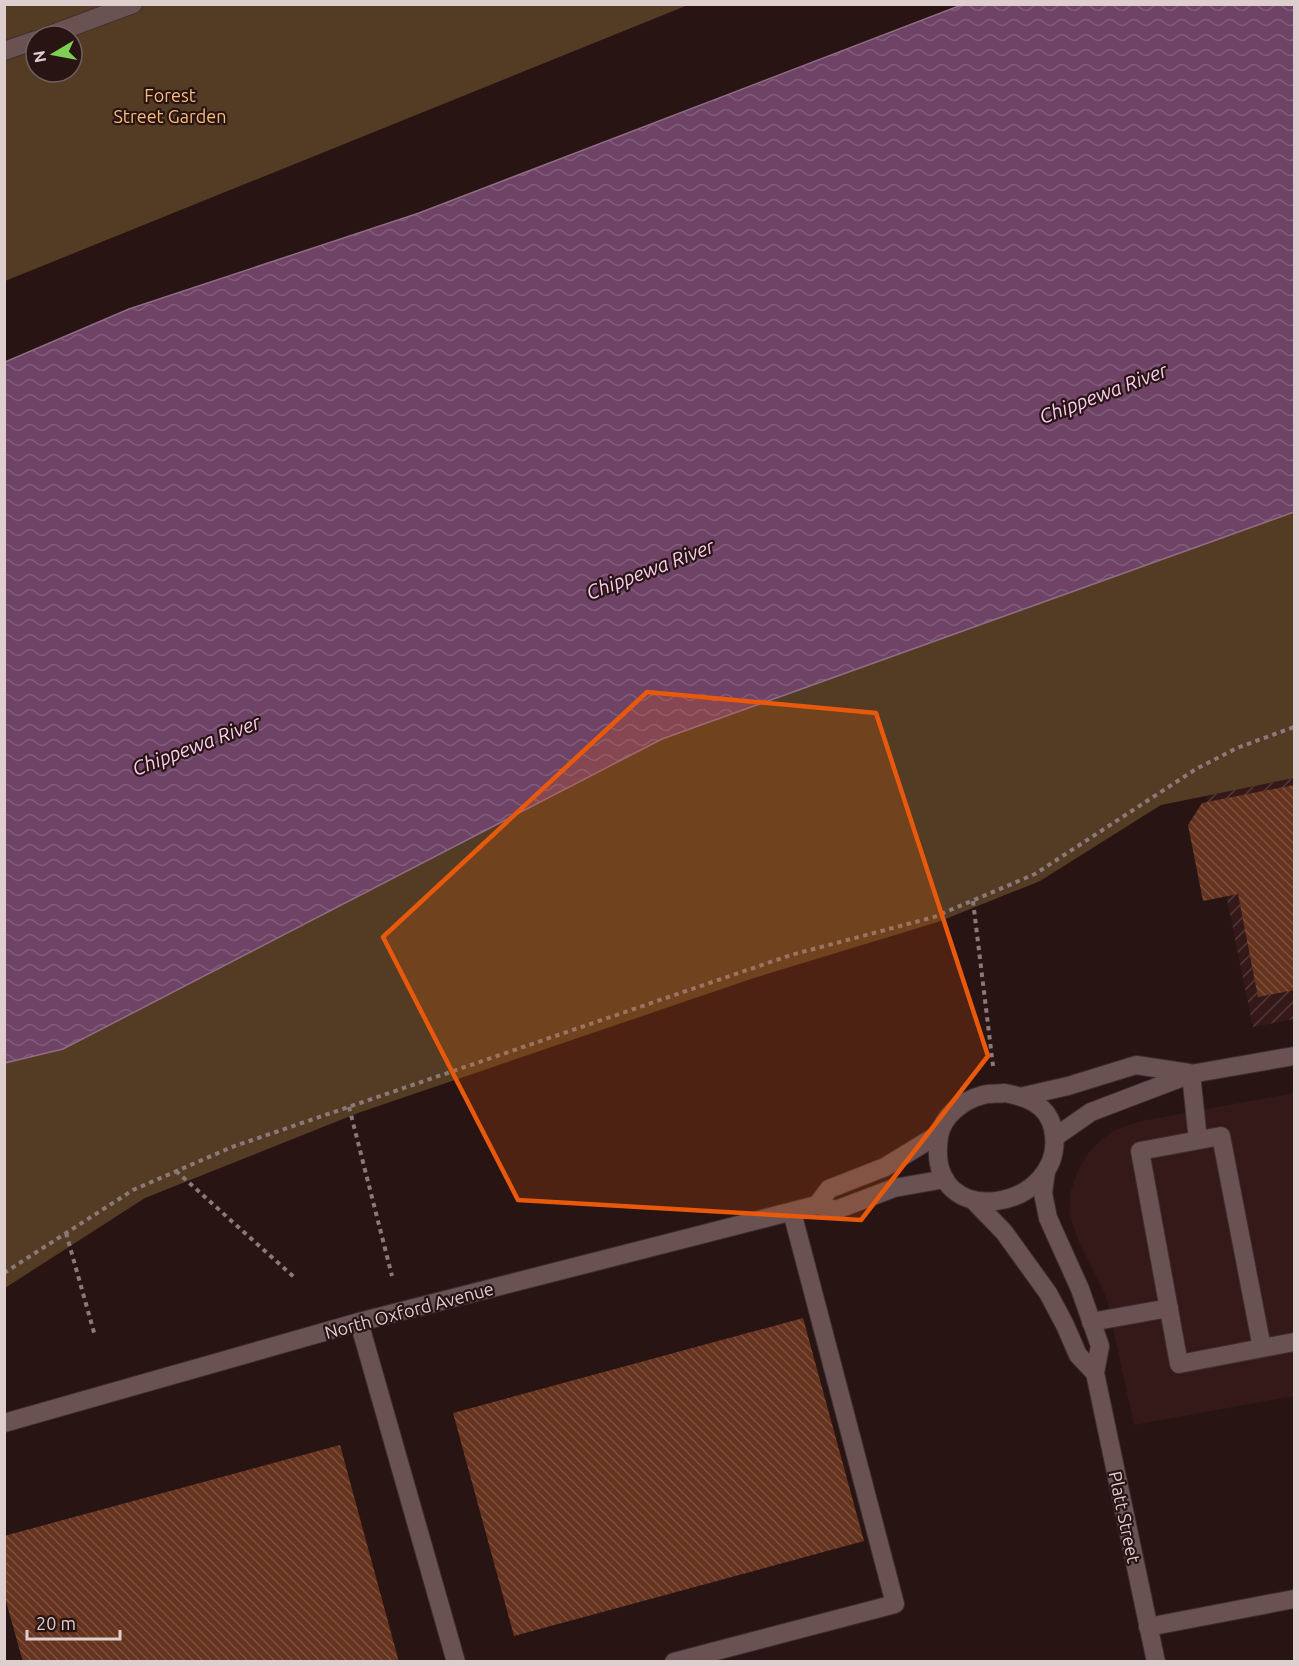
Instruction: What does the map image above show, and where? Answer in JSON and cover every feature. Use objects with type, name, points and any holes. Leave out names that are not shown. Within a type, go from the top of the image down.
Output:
[{"type":"street","points":[[79,24],[133,4]]},
{"type":"street","points":[[4,51],[24,44]]},
{"type":"street","points":[[1054,1137],[1090,1112],[1191,1074],[1294,1056]]},
{"type":"street","points":[[1024,1096],[1041,1107],[1051,1121],[1054,1137],[1052,1159],[1046,1171],[1033,1186],[1013,1197],[993,1203],[975,1202],[963,1197],[953,1190],[945,1179],[940,1167],[938,1151],[939,1134],[946,1119],[963,1103],[984,1095],[1005,1093],[1024,1096],[1068,1086],[1136,1065],[1191,1074]]},
{"type":"street","points":[[1191,1074],[1198,1140]]},
{"type":"street","name":"North Oxford Avenue","points":[[816,1205],[830,1189],[885,1167],[939,1134]]},
{"type":"street","points":[[1262,1348],[1221,1136],[1140,1151],[1179,1364],[1294,1342]]},
{"type":"street","name":"Platt Street","points":[[1046,1171],[1043,1193],[1048,1218],[1080,1289],[1100,1346],[1095,1373],[1148,1627],[1152,1660]]},
{"type":"street","name":"North Oxford Avenue","points":[[4,1423],[359,1322],[816,1205],[836,1210],[894,1188],[945,1179]]},
{"type":"street","name":"Platt Street","points":[[975,1202],[1004,1232],[1048,1293],[1078,1355],[1095,1373]]},
{"type":"street","points":[[674,1662],[895,1604],[792,1212]]},
{"type":"street","points":[[1091,1322],[1168,1308]]},
{"type":"street","points":[[359,1322],[456,1662]]},
{"type":"street","points":[[1148,1627],[1294,1599]]},
{"type":"path","points":[[4,1273],[134,1190],[232,1147],[791,955],[934,917],[1035,874],[1196,769],[1237,748],[1294,727]]},
{"type":"path","points":[[973,900],[993,1066]]},
{"type":"path","points":[[349,1107],[392,1276]]},
{"type":"path","points":[[176,1171],[295,1278]]},
{"type":"path","points":[[66,1233],[95,1336]]},
{"type":"highlighted area","points":[[647,692],[876,713],[988,1056],[861,1220],[518,1200],[383,937]]},
{"type":"shaded area","points":[[1294,778],[1294,1019],[1253,1027],[1206,796]]},
{"type":"shaded area","points":[[1294,1093],[1294,1396],[1134,1425],[1106,1296],[1078,1240],[1069,1212],[1071,1191],[1078,1170],[1089,1152],[1105,1137],[1115,1130],[1137,1122]]},
{"type":"green space","name":"Forest Street Garden","points":[[5,5],[688,5],[5,281]]},
{"type":"green space","points":[[1294,512],[1294,778],[1161,805],[1040,881],[938,922],[754,978],[358,1113],[145,1198],[5,1288],[5,1063],[63,1049],[662,739]]},
{"type":"water","name":"Chippewa River","points":[[964,4],[1294,5],[1294,512],[662,739],[63,1049],[5,1063],[5,362],[129,309],[419,213]]},
{"type":"building","points":[[1294,785],[1294,990],[1258,997],[1238,894],[1203,901],[1188,825],[1202,803]]},
{"type":"building","points":[[803,1318],[864,1541],[514,1636],[453,1413]]},
{"type":"building","points":[[340,1445],[399,1662],[23,1662],[4,1594],[4,1536]]}]
